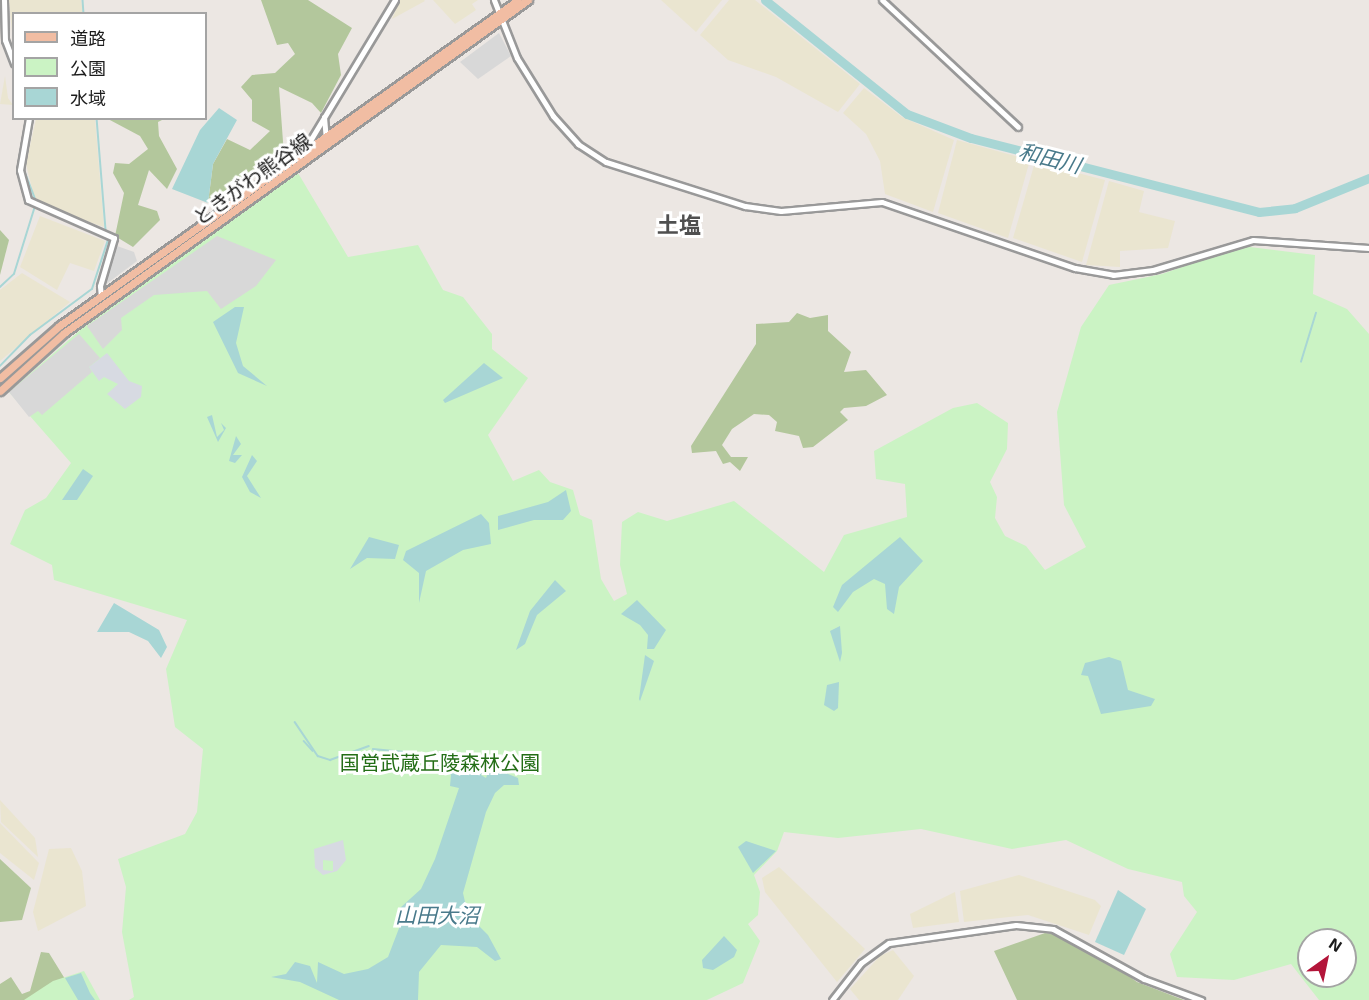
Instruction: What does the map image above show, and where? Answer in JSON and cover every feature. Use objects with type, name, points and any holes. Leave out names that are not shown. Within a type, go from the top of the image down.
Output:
[{"type":"main road","name":"ときがわ熊谷線","points":[[0,391],[50,344],[322,149],[500,18],[518,0]]},
{"type":"main road","name":"ときがわ熊谷線","points":[[0,378],[101,296],[301,155],[528,0]]},
{"type":"street","points":[[4,0],[5,40],[12,58]]},
{"type":"street","points":[[301,155],[395,0]]},
{"type":"street","points":[[494,0],[500,18],[553,116],[578,144],[606,162],[745,206],[781,211],[882,202],[1075,268],[1113,275],[1153,270],[1253,240],[1369,248]]},
{"type":"street","points":[[882,0],[1018,127]]},
{"type":"street","points":[[322,149],[326,138],[325,113]]},
{"type":"street","points":[[28,120],[20,171],[28,200],[114,238],[101,296],[105,303]]},
{"type":"street","points":[[325,125],[338,130]]},
{"type":"street","points":[[832,1000],[861,963],[889,943],[915,935],[1016,925],[1053,929],[1144,980],[1200,1000]]},
{"type":"shaded area","points":[[9,0],[81,0],[83,12],[12,12],[12,32]]},
{"type":"shaded area","points":[[400,0],[424,0],[425,1],[392,19]]},
{"type":"shaded area","points":[[433,0],[478,0],[472,4],[476,10],[455,24]]},
{"type":"shaded area","points":[[661,0],[722,0],[696,32]]},
{"type":"shaded area","points":[[729,0],[755,0],[860,84],[838,112],[776,77],[728,60],[700,35]]},
{"type":"shaded area","points":[[499,33],[511,56],[478,79],[460,62]]},
{"type":"shaded area","points":[[5,76],[8,98],[12,105],[0,104]]},
{"type":"shaded area","points":[[864,88],[902,117],[954,140],[933,212],[885,194],[880,161],[866,134],[843,113]]},
{"type":"shaded area","points":[[36,120],[95,120],[104,227],[44,207],[34,196],[26,164]]},
{"type":"shaded area","points":[[957,140],[1030,160],[1008,238],[938,213]]},
{"type":"shaded area","points":[[1035,162],[1105,180],[1082,262],[1013,238]]},
{"type":"shaded area","points":[[1109,181],[1144,191],[1139,212],[1175,221],[1168,248],[1120,251],[1120,267],[1086,265]]},
{"type":"shaded area","points":[[40,216],[105,241],[94,271],[70,263],[57,290],[20,267]]},
{"type":"shaded area","points":[[217,236],[276,260],[256,286],[221,309],[207,291],[154,295],[121,318],[122,330],[103,349],[87,326]]},
{"type":"shaded area","points":[[117,246],[134,252],[137,261],[105,285]]},
{"type":"shaded area","points":[[22,273],[70,302],[0,361],[0,290]]},
{"type":"shaded area","points":[[79,334],[100,358],[89,367],[92,372],[42,415],[38,411],[29,417],[9,392]]},
{"type":"shaded area","points":[[107,353],[129,381],[142,386],[141,397],[125,409],[107,394],[118,384],[104,377],[99,381],[89,367]]},
{"type":"shaded area","points":[[0,800],[35,838],[38,857],[1,822]]},
{"type":"shaded area","points":[[0,823],[39,863],[34,880],[0,853]]},
{"type":"shaded area","points":[[343,840],[346,860],[337,871],[323,875],[315,868],[314,849]],"holes":[[[323,860],[333,861],[333,871],[323,870]]]},
{"type":"shaded area","points":[[71,848],[82,871],[86,906],[38,931],[33,912],[49,849]]},
{"type":"shaded area","points":[[779,867],[865,949],[837,982],[765,892],[762,878]]},
{"type":"shaded area","points":[[1019,875],[1095,900],[1101,906],[1089,935],[1028,915],[964,922],[960,891]]},
{"type":"shaded area","points":[[955,892],[959,922],[913,928],[910,914]]},
{"type":"shaded area","points":[[893,950],[914,976],[898,1000],[859,1000],[850,989],[880,956]]},
{"type":"green space","points":[[261,0],[308,0],[352,28],[338,54],[341,75],[321,113],[312,103],[279,87],[284,155],[217,205],[208,203],[213,164],[227,139],[250,150],[270,131],[252,121],[252,100],[241,87],[252,75],[275,73],[295,54],[288,43],[277,45]]},
{"type":"green space","points":[[110,120],[162,120],[158,122],[159,136],[177,169],[167,189],[149,170],[138,205],[157,211],[160,220],[133,247],[115,236],[124,193],[113,173],[115,163],[129,164],[148,149],[140,136]]},
{"type":"green space","name":"国営武蔵丘陵森林公園","points":[[298,173],[348,257],[418,245],[443,290],[463,297],[492,334],[492,349],[528,378],[488,435],[513,481],[539,470],[550,482],[573,490],[580,515],[592,520],[601,579],[614,601],[627,594],[620,565],[622,522],[638,512],[667,521],[734,501],[824,572],[844,535],[907,517],[905,484],[876,479],[874,451],[953,408],[977,403],[1008,423],[1007,449],[990,482],[997,497],[995,518],[1005,536],[1026,546],[1045,570],[1086,547],[1064,505],[1057,412],[1081,327],[1109,285],[1162,274],[1242,246],[1315,255],[1313,294],[1347,309],[1369,334],[1369,1000],[1319,1000],[1310,988],[1357,988],[1357,928],[1297,928],[1297,972],[1291,964],[1234,980],[1177,977],[1170,954],[1197,912],[1184,896],[1182,882],[1128,869],[1066,840],[1012,849],[921,829],[838,838],[784,832],[777,851],[754,875],[760,892],[758,915],[748,924],[760,941],[743,983],[707,1000],[129,1000],[134,997],[122,932],[126,887],[118,859],[185,834],[197,812],[203,749],[175,727],[166,669],[187,620],[54,580],[52,565],[10,544],[25,510],[46,498],[71,463],[9,392],[86,325]]},
{"type":"green space","points":[[0,230],[9,240],[0,275]]},
{"type":"green space","points":[[797,313],[810,318],[828,315],[828,331],[851,352],[844,372],[866,370],[887,395],[866,406],[844,408],[840,412],[848,420],[813,447],[803,448],[799,436],[775,431],[777,422],[769,415],[754,414],[732,429],[722,445],[731,457],[748,457],[740,471],[730,462],[723,464],[716,451],[692,453],[691,446],[756,344],[756,324],[789,322]]},
{"type":"green space","points":[[0,859],[31,888],[22,920],[0,922]]},
{"type":"green space","points":[[1045,933],[1074,936],[1137,982],[1184,1000],[1017,1000],[994,951]]},
{"type":"green space","points":[[41,952],[49,953],[78,1000],[0,1000],[0,984],[11,977],[22,994],[30,991]]},
{"type":"green space","points":[[84,971],[100,1000],[24,1000],[53,981]]},
{"type":"water","points":[[219,108],[237,120],[213,164],[208,203],[172,189],[200,130]]},
{"type":"water","points":[[235,307],[244,307],[236,343],[243,366],[267,386],[238,373],[213,322]]},
{"type":"water","points":[[484,363],[503,378],[445,403],[443,400]]},
{"type":"water","points":[[212,415],[217,437],[224,430],[221,423],[226,428],[218,442],[207,417]]},
{"type":"water","points":[[236,436],[241,444],[233,455],[242,455],[235,463],[229,461]]},
{"type":"water","points":[[252,455],[257,461],[247,476],[261,498],[250,492],[242,477]]},
{"type":"water","points":[[83,469],[93,476],[77,500],[62,500]]},
{"type":"water","points":[[566,490],[571,511],[563,520],[534,520],[498,530],[498,516],[548,502]]},
{"type":"water","points":[[481,514],[489,523],[491,544],[463,550],[426,571],[419,603],[419,573],[403,560],[406,551]]},
{"type":"water","points":[[369,537],[399,545],[395,559],[367,558],[350,569]]},
{"type":"water","points":[[900,537],[923,561],[899,587],[894,614],[887,609],[885,584],[874,579],[853,592],[838,612],[833,607],[842,585]]},
{"type":"water","points":[[555,580],[566,591],[537,615],[525,644],[516,650],[530,611]]},
{"type":"water","points":[[637,600],[666,630],[654,649],[647,649],[648,635],[640,625],[621,614]]},
{"type":"water","points":[[114,603],[159,630],[167,647],[161,658],[148,641],[129,632],[97,632]]},
{"type":"water","points":[[840,626],[842,653],[840,662],[830,631]]},
{"type":"water","points":[[645,655],[654,661],[640,701],[639,699]]},
{"type":"water","points":[[1109,657],[1121,661],[1128,690],[1155,699],[1151,706],[1101,714],[1088,676],[1081,675],[1085,663]]},
{"type":"water","points":[[839,682],[838,708],[834,711],[824,705],[827,685]]},
{"type":"water","name":"山田大沼","points":[[460,766],[465,771],[485,769],[481,775],[486,778],[490,767],[518,778],[519,785],[504,785],[495,793],[486,812],[463,893],[468,915],[488,935],[501,959],[495,961],[477,947],[441,945],[419,972],[418,1000],[339,1000],[300,982],[271,977],[286,974],[295,962],[310,966],[317,983],[318,962],[344,974],[368,969],[388,957],[401,923],[400,908],[421,889],[435,859],[459,788],[450,786],[451,775]]},
{"type":"water","points":[[746,841],[776,851],[753,873],[738,847]]},
{"type":"water","points":[[1118,890],[1146,909],[1124,955],[1095,942]]},
{"type":"water","points":[[724,936],[737,950],[734,957],[713,970],[703,968],[702,960]]},
{"type":"water","points":[[81,973],[95,1000],[78,1000],[65,978]]},
{"type":"waterway","points":[[7,0],[7,8]]},
{"type":"waterway","points":[[83,0],[84,12]]},
{"type":"waterway","name":"和田川","points":[[765,0],[907,114],[971,138],[1259,212],[1295,208],[1369,178]]},
{"type":"waterway","points":[[33,120],[24,169],[36,201]]},
{"type":"waterway","points":[[97,120],[106,231]]},
{"type":"waterway","points":[[0,287],[14,274],[35,206]]},
{"type":"waterway","points":[[0,366],[30,335],[92,289],[108,240],[104,236]]},
{"type":"waterway","points":[[1301,362],[1316,313]]},
{"type":"waterway","points":[[295,722],[318,756],[330,760],[369,746]]},
{"type":"waterway","points":[[304,741],[313,751]]},
{"type":"waterway","points":[[373,749],[415,753],[452,774]]},
{"type":"district","name":"土塩","points":[[679,225]]}]
